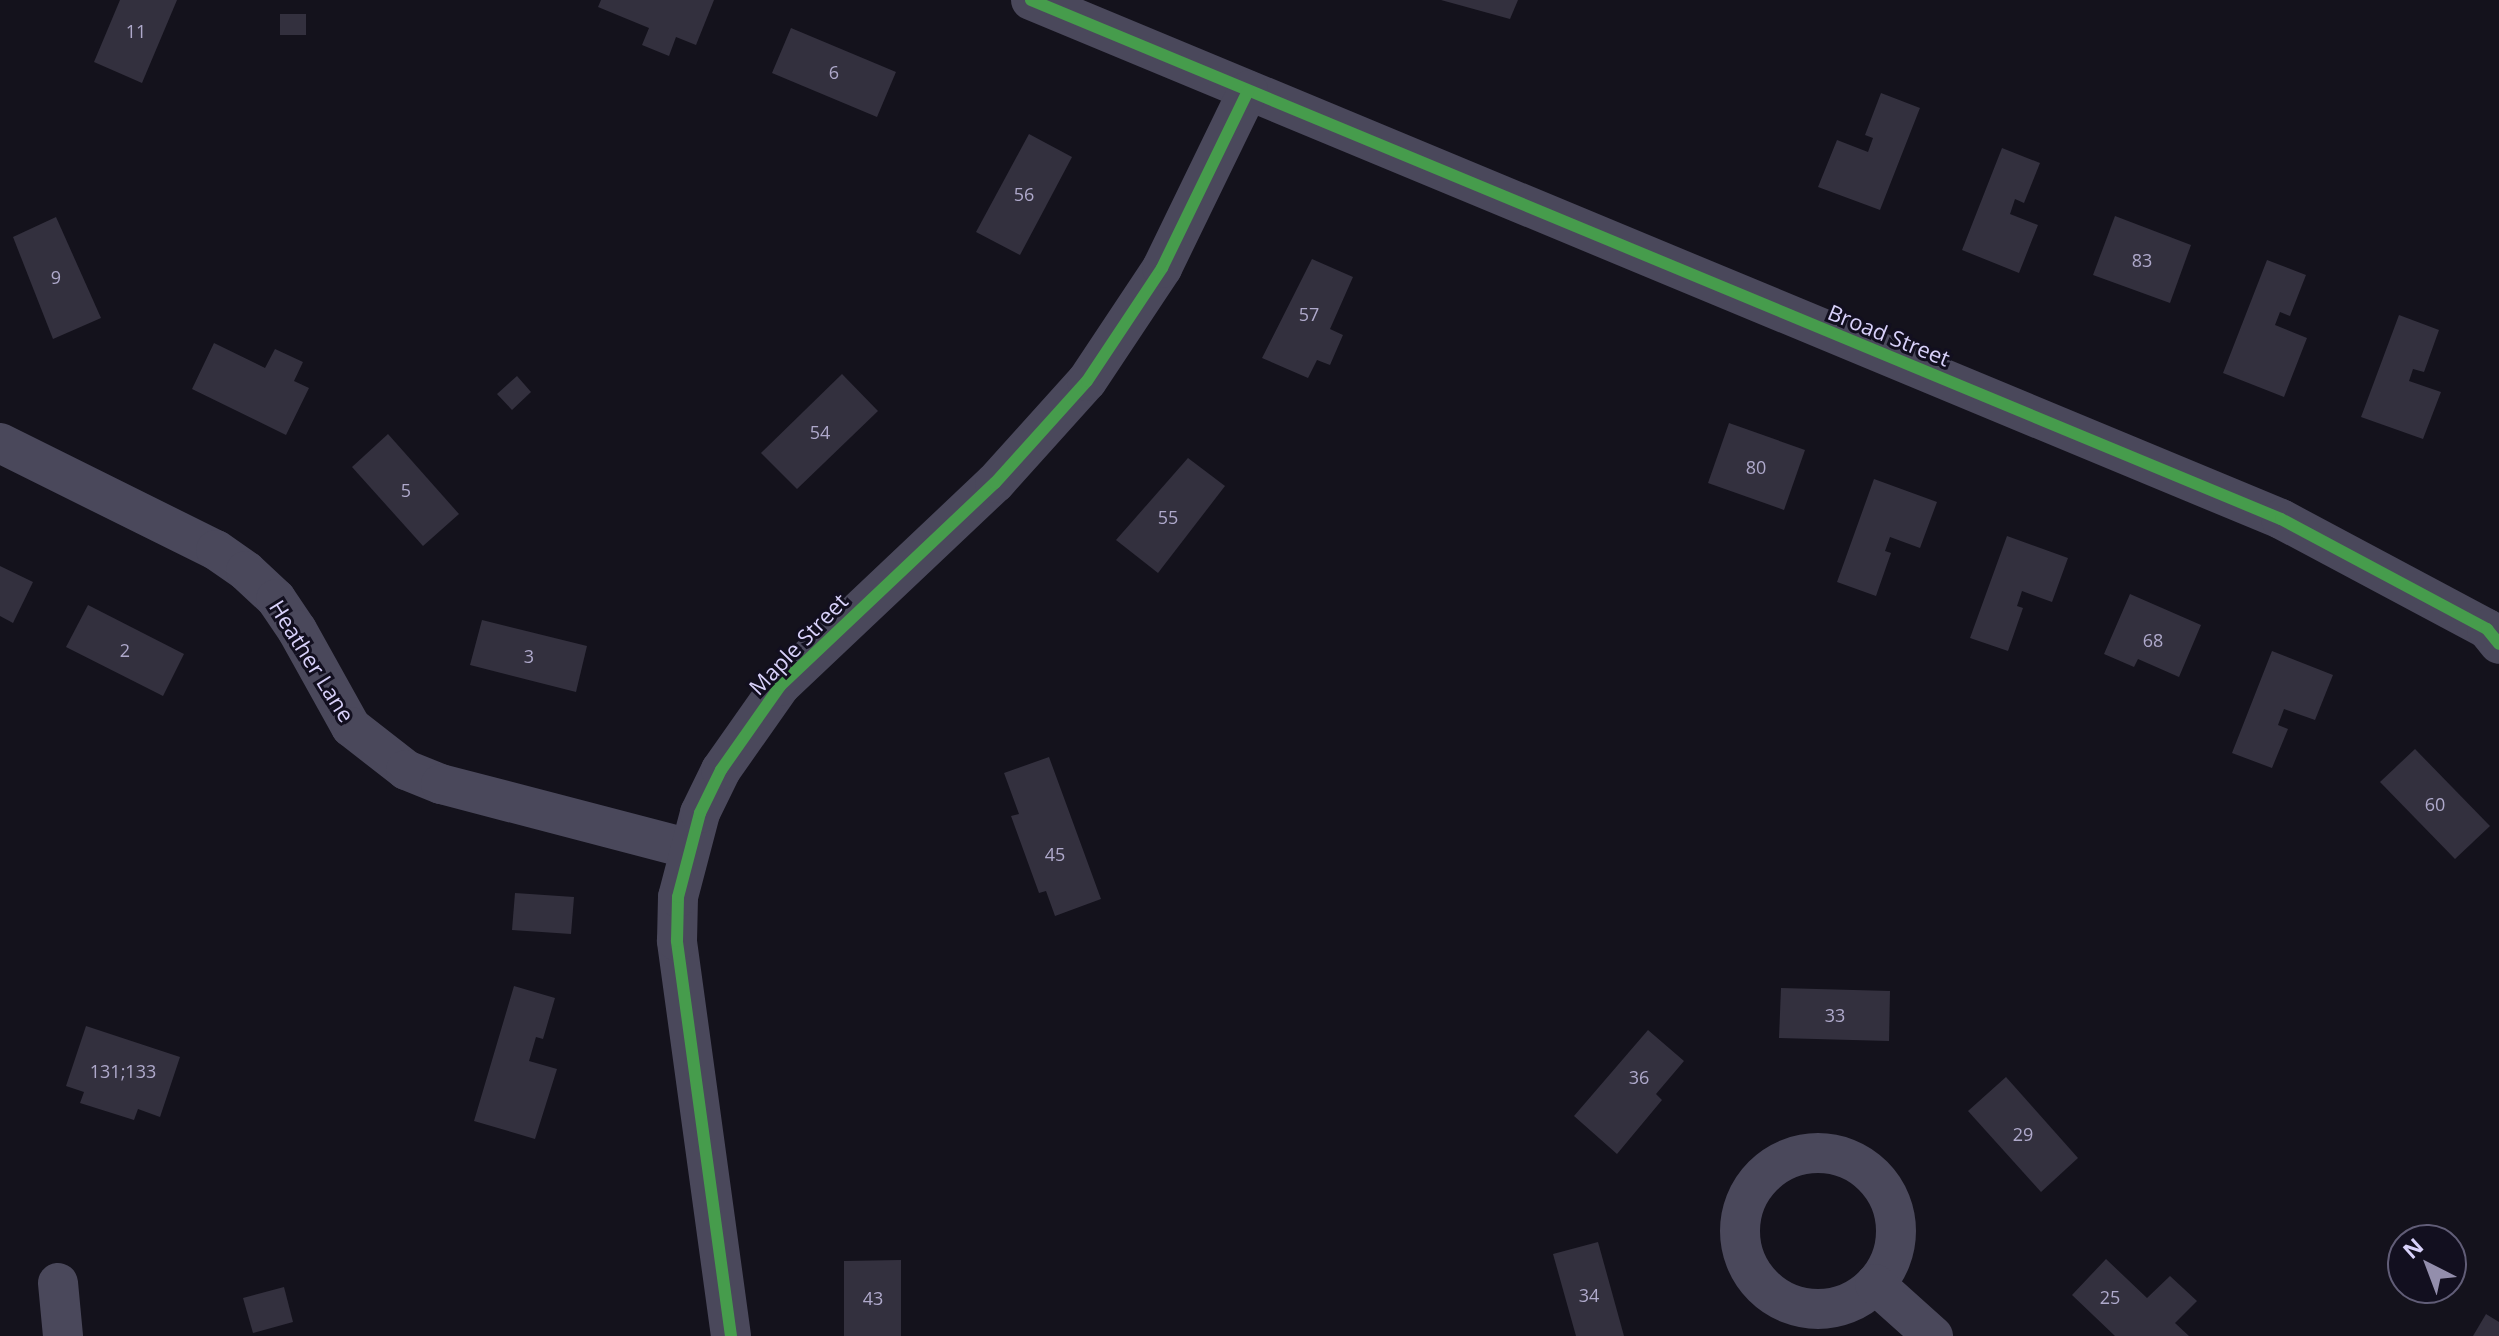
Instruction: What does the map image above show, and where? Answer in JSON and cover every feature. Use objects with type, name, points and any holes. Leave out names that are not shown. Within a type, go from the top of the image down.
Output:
[{"type":"street","name":"Broad Street","points":[[1031,0],[2281,519],[2487,629],[2499,644]]},
{"type":"street","name":"Maple Street","points":[[731,1336],[682,996],[678,897],[687,848],[721,770],[780,686],[995,483],[1087,381],[1162,268],[1248,91]]},
{"type":"street","name":"Heather Lane","points":[[0,443],[216,550],[246,571],[276,599],[297,630],[351,727],[406,770],[441,784],[687,848]]},
{"type":"street","points":[[58,1283],[63,1336]]},
{"type":"street","points":[[1875,1284],[1933,1336]]},
{"type":"building","points":[[120,0],[177,0],[142,83],[94,62]]},
{"type":"building","points":[[601,0],[714,0],[696,45],[676,37],[669,56],[642,45],[649,28],[598,7]]},
{"type":"building","points":[[1441,0],[1518,0],[1510,19]]},
{"type":"building","points":[[280,14],[306,14],[306,35],[280,35]]},
{"type":"building","points":[[791,28],[896,72],[877,117],[772,73]]},
{"type":"building","points":[[1881,93],[1920,108],[1880,210],[1818,187],[1837,140],[1868,152],[1873,138],[1865,135]]},
{"type":"building","points":[[1029,134],[1072,157],[1020,255],[976,232]]},
{"type":"building","points":[[2002,148],[2040,163],[2024,203],[2015,199],[2010,214],[2038,225],[2019,273],[1962,250]]},
{"type":"building","points":[[2115,216],[2191,245],[2170,303],[2093,275]]},
{"type":"building","points":[[56,217],[101,318],[53,339],[13,237]]},
{"type":"building","points":[[1312,259],[1353,277],[1330,329],[1343,335],[1330,365],[1317,360],[1308,378],[1262,358]]},
{"type":"building","points":[[2267,260],[2306,275],[2290,316],[2280,312],[2275,325],[2307,338],[2284,397],[2223,373]]},
{"type":"building","points":[[2399,315],[2439,330],[2424,372],[2413,369],[2409,381],[2441,392],[2423,439],[2361,417]]},
{"type":"building","points":[[214,343],[265,368],[275,349],[303,362],[294,381],[309,388],[286,435],[192,389]]},
{"type":"building","points":[[842,374],[878,411],[797,489],[761,453]]},
{"type":"building","points":[[517,376],[531,392],[512,410],[497,394]]},
{"type":"building","points":[[1729,423],[1805,450],[1784,510],[1708,483]]},
{"type":"building","points":[[388,434],[459,514],[423,546],[352,467]]},
{"type":"building","points":[[1188,458],[1225,486],[1158,573],[1116,540]]},
{"type":"building","points":[[1874,479],[1937,502],[1920,548],[1890,537],[1885,551],[1891,553],[1876,596],[1837,582]]},
{"type":"building","points":[[2007,536],[2068,558],[2052,602],[2022,591],[2017,606],[2023,608],[2008,651],[1970,638]]},
{"type":"building","points":[[0,566],[33,582],[13,623],[0,616]]},
{"type":"building","points":[[2130,594],[2201,625],[2179,677],[2138,659],[2134,667],[2104,654]]},
{"type":"building","points":[[88,605],[184,654],[163,696],[66,647]]},
{"type":"building","points":[[482,620],[587,646],[576,692],[470,665]]},
{"type":"building","points":[[2272,651],[2333,675],[2315,720],[2284,709],[2278,725],[2288,729],[2272,768],[2232,753]]},
{"type":"building","points":[[2415,749],[2490,826],[2455,859],[2380,782]]},
{"type":"building","points":[[1049,757],[1101,899],[1055,916],[1046,891],[1039,893],[1011,816],[1019,814],[1004,773]]},
{"type":"building","points":[[515,893],[574,897],[571,934],[512,930]]},
{"type":"building","points":[[514,986],[555,998],[543,1039],[536,1037],[529,1061],[557,1069],[535,1139],[474,1121]]},
{"type":"building","points":[[1781,988],[1890,991],[1889,1041],[1779,1038]]},
{"type":"building","points":[[86,1026],[180,1057],[160,1117],[138,1109],[134,1120],[80,1103],[84,1092],[66,1086]]},
{"type":"building","points":[[1648,1030],[1684,1061],[1656,1094],[1662,1100],[1617,1154],[1574,1116]]},
{"type":"building","points":[[2006,1077],[2078,1158],[2041,1192],[1968,1111]]},
{"type":"building","points":[[1598,1242],[1624,1336],[1576,1336],[1553,1254]]},
{"type":"building","points":[[2106,1259],[2147,1298],[2170,1276],[2197,1301],[2175,1323],[2189,1336],[2115,1336],[2072,1295]]},
{"type":"building","points":[[901,1260],[901,1336],[844,1336],[844,1261]]},
{"type":"building","points":[[284,1287],[293,1322],[253,1333],[243,1298]]},
{"type":"building","points":[[2486,1314],[2499,1322],[2499,1336],[2473,1336]]},
{"type":"cycle path","points":[[1031,0],[2281,519],[2487,629],[2499,644]]},
{"type":"cycle path","points":[[731,1336],[677,941],[678,897],[700,813],[721,770],[780,686],[995,483],[1087,381],[1162,268],[1248,91]]}]
